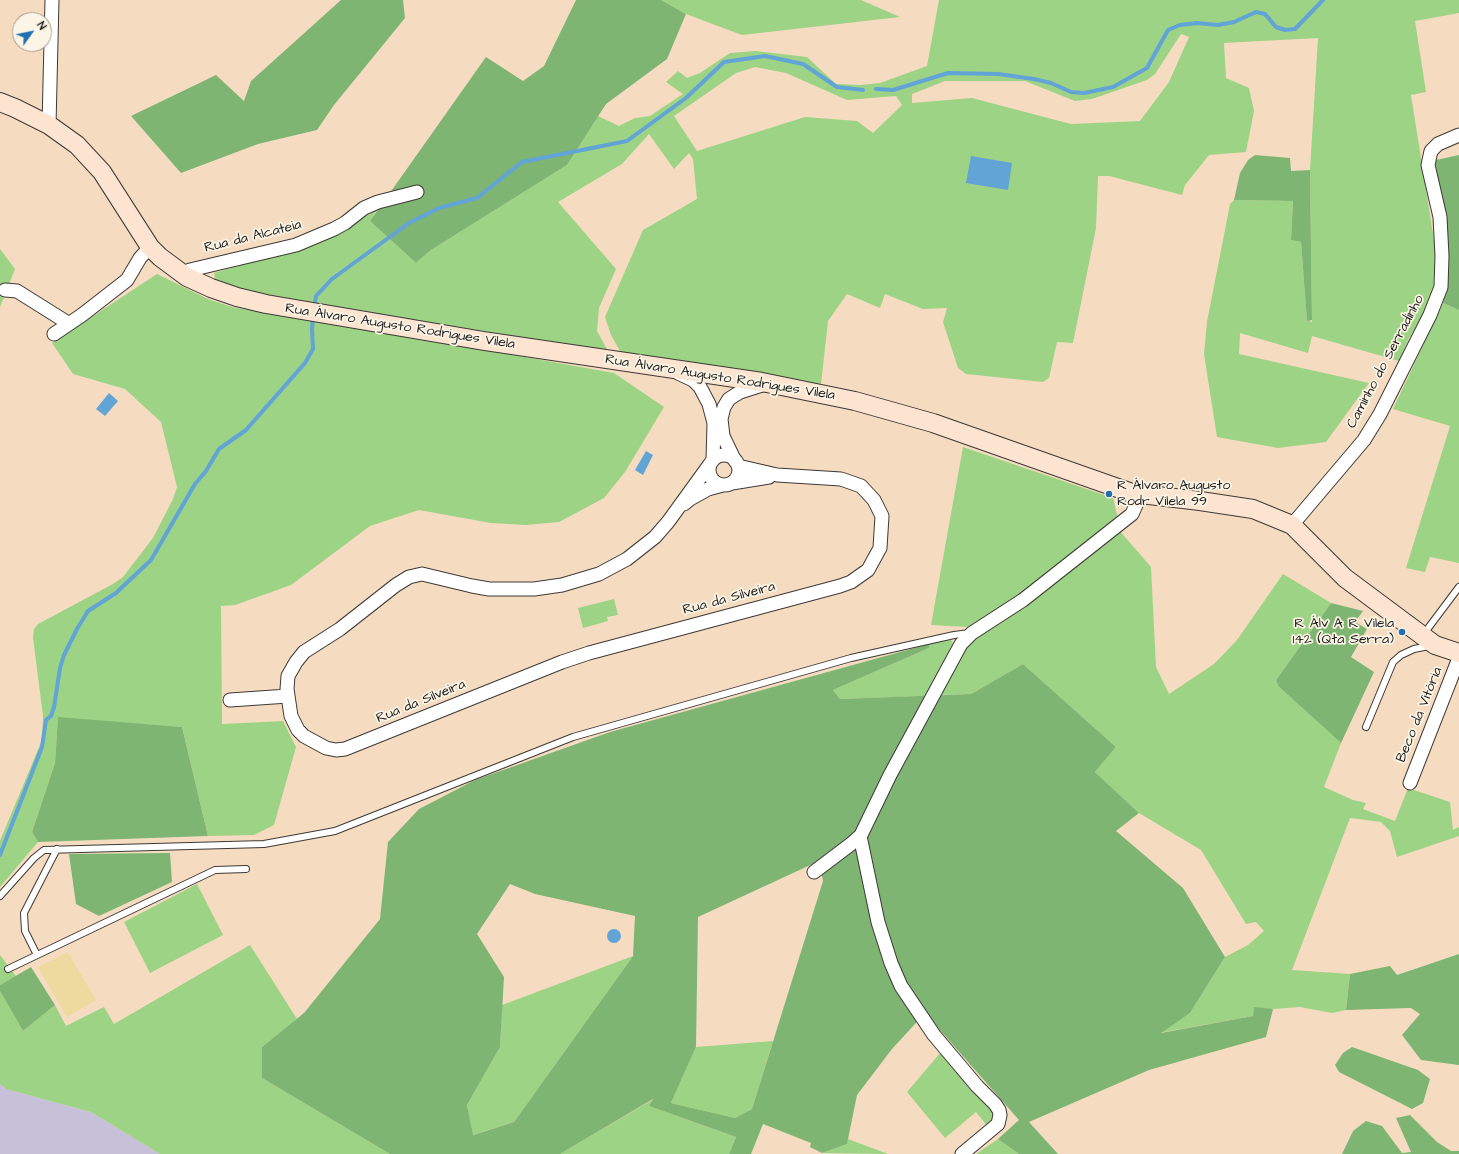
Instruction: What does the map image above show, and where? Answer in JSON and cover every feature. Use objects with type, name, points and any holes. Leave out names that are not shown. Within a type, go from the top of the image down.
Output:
[{"type":"main road","name":"Rua Álvaro Augusto Rodrigues Vilela","points":[[0,102],[49,125],[77,145],[93,161],[150,246],[168,264],[183,274],[211,288],[237,297],[305,310],[484,341],[767,383],[882,407],[934,423],[1132,493],[1233,505],[1253,510],[1292,525],[1345,578],[1428,641],[1459,653]]},
{"type":"street","points":[[49,125],[52,0]]},
{"type":"street","name":"Caminho do Serradinho","points":[[1292,525],[1344,466],[1364,440],[1383,408],[1438,298],[1441,287],[1442,256],[1440,217],[1428,165],[1431,151],[1438,144],[1459,135]]},
{"type":"street","name":"Rua da Alcateia","points":[[183,274],[190,270],[296,245],[339,226],[364,208],[378,202],[416,192]]},
{"type":"street","points":[[54,334],[68,323],[82,315],[127,280],[150,246]]},
{"type":"street","points":[[5,290],[17,291],[68,323]]},
{"type":"street","points":[[669,369],[692,380],[700,387],[709,404]]},
{"type":"street","points":[[718,376],[729,389],[731,394],[729,399],[724,407],[721,419],[723,436],[737,463],[738,476],[727,484],[718,484],[711,478],[710,474],[714,422],[704,391],[705,385],[710,380],[718,376]]},
{"type":"street","points":[[729,399],[740,392],[767,383]]},
{"type":"street","name":"Rua da Silveira","points":[[727,456],[737,463],[777,475],[841,479],[861,486],[869,493],[879,508],[882,527],[880,548],[868,570],[851,582],[840,586],[562,662],[345,749],[336,750],[326,748],[304,736],[298,730],[291,716],[288,696],[288,676],[304,652],[340,629],[409,577],[415,575],[428,575],[489,589],[534,589],[562,585],[599,574],[626,559],[655,537],[717,457],[727,456]]},
{"type":"street","name":"Rua da Silveira","points":[[677,510],[690,499],[708,489],[777,475]]},
{"type":"street","points":[[814,872],[860,836],[937,686],[961,644],[972,633],[1023,600],[1132,514],[1141,494]]},
{"type":"street","name":"Beco da Vitória","points":[[1410,783],[1459,658]]},
{"type":"street","points":[[230,700],[288,696]]},
{"type":"street","points":[[860,836],[878,922],[891,963],[901,986],[934,1035],[999,1110],[1000,1115],[998,1124],[962,1154]]},
{"type":"lane","points":[[1366,727],[1393,662],[1401,655],[1428,641],[1459,587]]},
{"type":"lane","points":[[0,896],[34,858],[44,850],[264,844],[335,831],[573,737],[851,658],[954,635],[972,633]]},
{"type":"lane","points":[[37,955],[25,931],[24,914],[57,849]]},
{"type":"lane","points":[[8,969],[215,870],[246,869]]},
{"type":"shaded area","points":[[0,1084],[6,1089],[91,1112],[160,1154],[0,1154]]},
{"type":"green space","points":[[341,0],[403,0],[405,18],[334,105],[317,130],[258,144],[181,173],[131,116],[216,75],[244,101],[251,81]]},
{"type":"green space","points":[[576,0],[661,0],[686,14],[667,59],[606,104],[567,165],[431,250],[416,263],[370,221],[486,57],[523,81],[544,66]]},
{"type":"green space","points":[[661,0],[861,0],[900,17],[742,35],[686,14]]},
{"type":"green space","points":[[939,0],[1459,0],[1459,13],[1415,21],[1426,92],[1411,95],[1437,259],[1437,287],[1432,300],[1409,338],[1399,361],[1312,336],[1308,353],[1240,333],[1239,354],[1369,383],[1326,442],[1278,448],[1217,437],[1204,354],[1207,322],[1230,204],[1234,200],[1293,201],[1291,240],[1301,242],[1307,320],[1312,322],[1310,170],[1318,38],[1224,43],[1226,78],[1249,88],[1254,111],[1246,152],[1209,155],[1185,185],[1182,195],[1109,176],[1098,176],[1096,228],[1073,343],[1057,342],[1049,378],[1043,382],[966,374],[958,368],[943,322],[947,308],[923,309],[885,294],[880,308],[847,294],[828,321],[821,384],[628,356],[620,351],[611,335],[605,317],[643,230],[697,199],[693,159],[689,153],[674,169],[649,134],[622,164],[558,202],[616,269],[599,308],[597,331],[608,351],[308,303],[223,287],[215,279],[214,273],[315,244],[377,210],[370,221],[416,263],[431,250],[567,165],[598,116],[619,126],[635,118],[650,116],[683,94],[666,82],[678,71],[687,78],[700,73],[730,53],[755,51],[807,57],[836,84],[860,85],[880,83],[927,66]],"holes":[[[1181,34],[1189,37],[1169,82],[1140,121],[1071,124],[972,98],[912,103],[912,94],[945,81],[1025,81],[1075,101],[1092,99],[1147,80],[1155,74]],[[755,67],[786,73],[847,100],[896,96],[902,105],[873,133],[857,121],[805,117],[697,151],[674,116],[736,73]]]},
{"type":"green space","points":[[1255,155],[1290,158],[1291,171],[1310,170],[1312,320],[1307,321],[1301,242],[1291,240],[1293,201],[1234,200],[1240,173],[1248,160]]},
{"type":"green space","points":[[1459,155],[1459,310],[1443,303],[1446,285],[1434,173],[1436,160]]},
{"type":"green space","points":[[0,249],[15,269],[0,307]]},
{"type":"green space","points":[[157,274],[208,299],[232,307],[368,329],[614,373],[664,407],[625,472],[604,498],[559,522],[526,525],[491,523],[419,510],[370,526],[291,585],[235,605],[221,606],[222,724],[283,721],[296,747],[274,825],[254,835],[208,836],[182,727],[58,718],[55,763],[32,832],[38,842],[0,887],[0,841],[42,740],[43,716],[33,638],[34,629],[38,624],[113,584],[123,577],[153,538],[173,499],[177,487],[161,422],[125,389],[73,374],[52,343]]},
{"type":"green space","points":[[1443,303],[1459,310],[1459,563],[1430,557],[1425,572],[1406,568],[1450,426],[1393,409]]},
{"type":"green space","points":[[963,447],[1113,498],[1118,519],[998,613],[968,627],[931,625]]},
{"type":"green space","points":[[1119,530],[1151,567],[1156,667],[1169,694],[1214,664],[1237,640],[1283,574],[1331,603],[1276,680],[1278,686],[1341,743],[1324,787],[1353,800],[1366,803],[1363,809],[1395,821],[1408,788],[1450,802],[1453,830],[1459,827],[1459,836],[1397,857],[1390,831],[1381,822],[1350,818],[1292,970],[1350,974],[1346,1010],[1332,1013],[1300,1007],[1273,1009],[1254,1008],[1253,1016],[1159,1033],[1190,1013],[1225,957],[1248,945],[1264,931],[1256,922],[1246,924],[1201,850],[1139,813],[1095,772],[1116,747],[1023,664],[971,694],[938,695],[963,648]]},
{"type":"green space","points":[[614,599],[618,615],[607,617],[608,621],[583,628],[578,608]]},
{"type":"green space","points":[[1331,603],[1363,611],[1355,622],[1367,629],[1351,657],[1374,672],[1341,743],[1278,686],[1276,680]]},
{"type":"green space","points":[[949,638],[953,643],[925,696],[840,699],[833,690],[929,648],[929,644]]},
{"type":"green space","points":[[929,644],[929,648],[833,690],[840,699],[971,694],[1023,664],[1116,747],[1095,772],[1139,813],[1116,831],[1183,888],[1225,957],[1190,1013],[1161,1033],[1253,1016],[1254,1007],[1273,1009],[1266,1037],[1149,1070],[1029,1122],[1058,1154],[1019,1154],[998,1139],[1019,1120],[925,1013],[892,1049],[857,1095],[847,1144],[822,1153],[810,1147],[811,1143],[763,1124],[751,1154],[729,1154],[736,1137],[649,1106],[653,1099],[560,1154],[390,1154],[262,1078],[262,1047],[304,1013],[380,919],[388,842],[419,809],[475,780],[610,732]],"holes":[[[819,861],[823,881],[752,1109],[735,1118],[671,1103],[696,1047],[698,917]],[[510,884],[535,894],[635,916],[633,956],[514,1122],[473,1135],[467,1105],[500,1047],[504,977],[477,934]]]},
{"type":"green space","points":[[58,717],[182,727],[208,836],[38,842],[32,832],[55,763]]},
{"type":"green space","points":[[170,853],[172,882],[99,916],[76,904],[69,854]]},
{"type":"green space","points":[[197,884],[223,935],[150,973],[124,922]]},
{"type":"green space","points":[[250,945],[297,1019],[262,1047],[262,1078],[390,1154],[160,1154],[91,1112],[6,1089],[0,1084],[0,991],[23,1031],[55,1005],[66,1026],[104,1007],[114,1024]]},
{"type":"green space","points":[[1459,954],[1459,1065],[1421,1060],[1402,1035],[1420,1014],[1411,1008],[1346,1010],[1350,974],[1390,966],[1397,975]]},
{"type":"green space","points":[[0,955],[16,976],[0,985]]},
{"type":"green space","points":[[633,956],[514,1122],[472,1135],[467,1105],[500,1047],[502,1005]]},
{"type":"green space","points":[[31,967],[55,1005],[23,1031],[0,991],[0,985]]},
{"type":"green space","points":[[773,1041],[752,1109],[735,1118],[671,1103],[696,1047]]},
{"type":"green space","points":[[1352,1047],[1418,1070],[1430,1079],[1423,1103],[1412,1109],[1339,1072],[1335,1065],[1343,1053]]},
{"type":"green space","points":[[941,1052],[994,1112],[992,1124],[988,1127],[976,1112],[945,1138],[907,1092]]},
{"type":"green space","points":[[654,1099],[649,1106],[736,1137],[729,1154],[560,1154]]},
{"type":"green space","points":[[1410,1115],[1437,1142],[1451,1151],[1459,1151],[1459,1154],[1342,1154],[1353,1131],[1366,1121],[1382,1126],[1402,1153],[1411,1152],[1396,1118]]},
{"type":"green space","points":[[848,1139],[888,1154],[822,1153],[847,1144]]},
{"type":"green space","points":[[998,1139],[1019,1154],[976,1154]]},
{"type":"sand","points":[[68,952],[96,1000],[67,1017],[38,967]]},
{"type":"water","points":[[971,156],[1012,163],[1008,190],[966,183]]},
{"type":"water","points":[[109,393],[118,401],[105,416],[96,409]]},
{"type":"water","points":[[646,451],[653,455],[643,475],[635,470]]},
{"type":"water","points":[[611,929],[617,929],[621,933],[621,939],[617,943],[611,943],[607,939],[607,933]]},
{"type":"waterway","points":[[876,89],[893,90],[948,73],[998,74],[1034,79],[1051,83],[1071,92],[1084,93],[1113,87],[1147,68],[1168,30],[1180,25],[1197,23],[1218,25],[1234,22],[1256,12],[1265,14],[1276,27],[1285,30],[1295,29],[1323,0]]},
{"type":"waterway","points":[[314,308],[316,296],[332,279],[409,223],[439,208],[477,198],[522,162],[627,141],[686,98],[724,62],[765,56],[803,64],[837,87],[863,90]]},
{"type":"waterway","points":[[0,855],[42,747],[46,720],[51,716],[54,707],[60,668],[64,655],[77,629],[88,611],[116,593],[151,560],[195,484],[206,471],[219,449],[246,430],[305,363],[313,349],[313,317]]},
{"type":"place","name":"R Álvaro Augusto Rodr Vilela 99","points":[[1109,494]]},
{"type":"place","name":"R Álv A R Vilela 142 (Qta Serra)","points":[[1402,632]]}]
